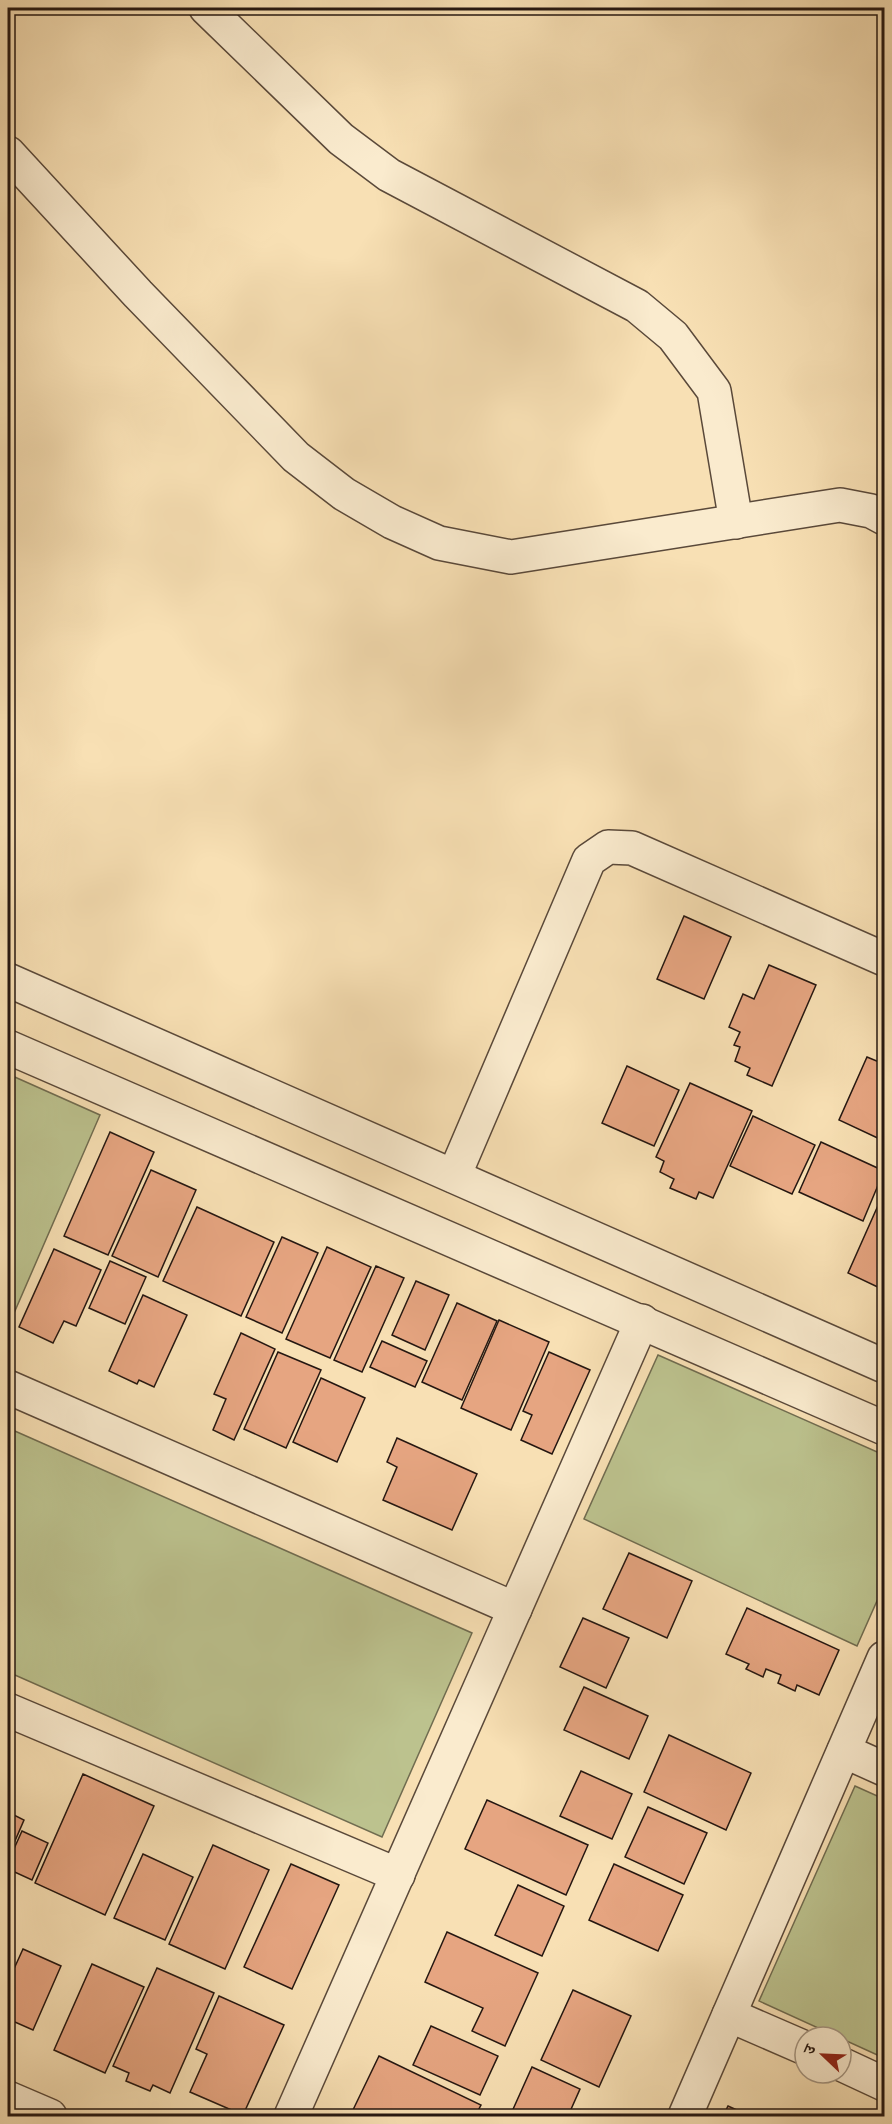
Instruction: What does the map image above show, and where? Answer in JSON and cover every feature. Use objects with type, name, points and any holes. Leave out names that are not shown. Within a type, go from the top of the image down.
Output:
[{"type":"street","points":[[206,8],[341,139],[389,175],[638,306],[672,336],[714,391],[736,522]]},
{"type":"street","points":[[8,153],[138,294],[297,457],[344,494],[392,522],[439,543],[511,557],[840,505],[871,511],[885,518]]},
{"type":"street","points":[[454,1176],[589,860],[608,847],[632,848],[885,959]]},
{"type":"street","points":[[11,992],[454,1176],[885,1365]]},
{"type":"street","points":[[8,1047],[885,1428]]},
{"type":"street","points":[[291,2116],[642,1321]]},
{"type":"street","points":[[8,1387],[515,1610]]},
{"type":"street","points":[[685,2116],[885,1658]]},
{"type":"street","points":[[8,1710],[398,1875]]},
{"type":"street","points":[[844,1751],[885,1769]]},
{"type":"street","points":[[729,2015],[793,2043]]},
{"type":"street","points":[[853,2069],[885,2084]]},
{"type":"street","points":[[8,2098],[50,2116]]},
{"type":"green space","points":[[8,1074],[100,1115],[8,1327]]},
{"type":"green space","points":[[658,1355],[884,1455],[884,1585],[857,1646],[584,1519]]},
{"type":"green space","points":[[8,1428],[472,1633],[382,1837],[8,1672]]},
{"type":"green space","points":[[855,1786],[884,1799],[884,2058],[853,2044],[853,2025],[812,2025],[759,2001]]},
{"type":"building","points":[[684,916],[731,937],[704,999],[657,979]]},
{"type":"building","points":[[769,965],[816,985],[772,1086],[747,1075],[750,1068],[735,1061],[740,1047],[734,1045],[740,1032],[729,1027],[743,994],[754,999]]},
{"type":"building","points":[[867,1057],[884,1064],[884,1141],[839,1120]]},
{"type":"building","points":[[627,1066],[679,1090],[654,1146],[602,1123]]},
{"type":"building","points":[[690,1083],[752,1111],[713,1198],[699,1192],[696,1199],[670,1188],[674,1179],[660,1172],[664,1161],[656,1157]]},
{"type":"building","points":[[753,1116],[815,1145],[792,1194],[730,1166]]},
{"type":"building","points":[[110,1132],[154,1152],[108,1255],[64,1236]]},
{"type":"building","points":[[821,1142],[884,1171],[863,1221],[799,1192]]},
{"type":"building","points":[[151,1170],[196,1190],[158,1277],[112,1256]]},
{"type":"building","points":[[884,1192],[884,1290],[848,1273]]},
{"type":"building","points":[[197,1207],[274,1242],[241,1316],[163,1281]]},
{"type":"building","points":[[282,1237],[318,1253],[282,1333],[246,1317]]},
{"type":"building","points":[[327,1247],[371,1267],[330,1358],[286,1339]]},
{"type":"building","points":[[54,1249],[101,1270],[76,1326],[64,1321],[53,1343],[19,1327]]},
{"type":"building","points":[[110,1261],[146,1277],[125,1324],[89,1308]]},
{"type":"building","points":[[376,1266],[404,1278],[362,1372],[334,1360]]},
{"type":"building","points":[[416,1281],[449,1295],[425,1350],[392,1335]]},
{"type":"building","points":[[143,1295],[187,1315],[154,1387],[139,1380],[137,1384],[109,1371]]},
{"type":"building","points":[[457,1303],[497,1321],[462,1400],[422,1382]]},
{"type":"building","points":[[499,1320],[549,1342],[511,1430],[461,1408]]},
{"type":"building","points":[[241,1333],[275,1349],[234,1440],[213,1430],[226,1399],[214,1394]]},
{"type":"building","points":[[382,1341],[427,1361],[415,1387],[370,1367]]},
{"type":"building","points":[[278,1352],[321,1370],[286,1448],[244,1429]]},
{"type":"building","points":[[549,1352],[590,1370],[552,1454],[521,1440],[532,1415],[523,1411]]},
{"type":"building","points":[[321,1378],[365,1398],[337,1462],[293,1442]]},
{"type":"building","points":[[397,1438],[477,1474],[452,1530],[383,1500],[397,1467],[387,1462]]},
{"type":"building","points":[[629,1553],[692,1581],[667,1638],[603,1609]]},
{"type":"building","points":[[747,1608],[839,1650],[819,1695],[797,1685],[795,1691],[778,1683],[781,1675],[766,1669],[763,1677],[746,1669],[749,1664],[726,1654]]},
{"type":"building","points":[[583,1618],[629,1638],[606,1688],[560,1667]]},
{"type":"building","points":[[584,1687],[648,1716],[629,1759],[564,1730]]},
{"type":"building","points":[[669,1735],[751,1773],[726,1830],[644,1792]]},
{"type":"building","points":[[581,1771],[632,1794],[612,1839],[560,1816]]},
{"type":"building","points":[[83,1774],[154,1806],[105,1915],[35,1883]]},
{"type":"building","points":[[487,1800],[588,1845],[566,1895],[465,1849]]},
{"type":"building","points":[[648,1807],[707,1833],[684,1884],[625,1857]]},
{"type":"building","points":[[8,1812],[24,1820],[8,1857]]},
{"type":"building","points":[[22,1831],[48,1843],[32,1880],[8,1869],[8,1862]]},
{"type":"building","points":[[213,1845],[269,1870],[225,1969],[169,1944]]},
{"type":"building","points":[[143,1854],[193,1877],[165,1940],[114,1918]]},
{"type":"building","points":[[291,1864],[339,1885],[292,1989],[244,1967]]},
{"type":"building","points":[[614,1864],[683,1895],[658,1951],[589,1920]]},
{"type":"building","points":[[518,1885],[564,1906],[542,1956],[495,1935]]},
{"type":"building","points":[[447,1932],[538,1973],[505,2046],[472,2031],[483,2008],[425,1982]]},
{"type":"building","points":[[23,1949],[61,1966],[33,2030],[8,2019],[8,1968],[13,1971]]},
{"type":"building","points":[[92,1964],[144,1987],[105,2073],[54,2050]]},
{"type":"building","points":[[157,1968],[214,1993],[170,2093],[153,2085],[150,2091],[126,2081],[129,2073],[113,2066]]},
{"type":"building","points":[[573,1990],[631,2016],[599,2087],[541,2060]]},
{"type":"building","points":[[219,1996],[284,2025],[243,2115],[190,2092],[207,2054],[196,2049]]},
{"type":"building","points":[[431,2026],[498,2056],[480,2095],[413,2065]]},
{"type":"building","points":[[379,2056],[481,2105],[475,2116],[356,2116],[351,2114]]},
{"type":"building","points":[[532,2067],[580,2089],[568,2116],[510,2116]]},
{"type":"building","points":[[728,2106],[750,2116],[723,2116]]}]
